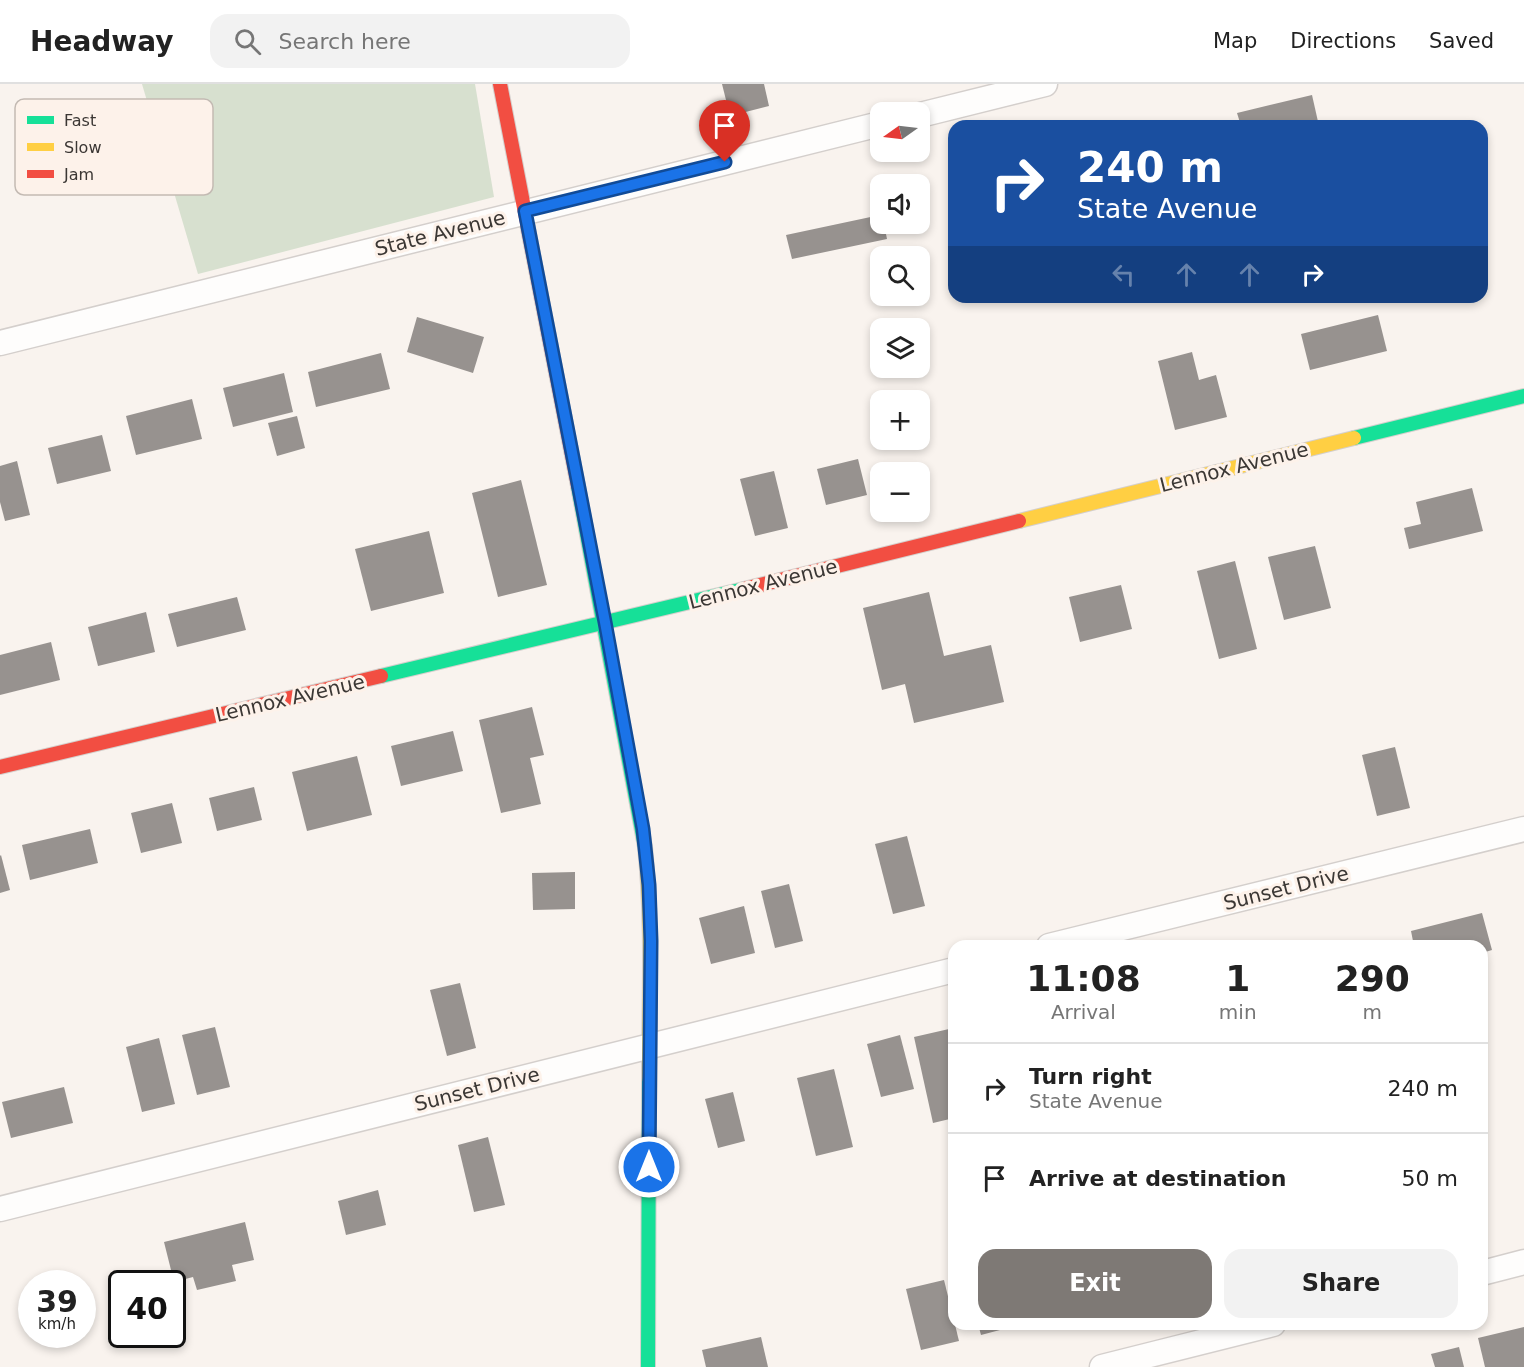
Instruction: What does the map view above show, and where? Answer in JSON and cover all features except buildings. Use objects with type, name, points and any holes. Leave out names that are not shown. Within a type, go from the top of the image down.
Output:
[{"type":"street","points":[[500,84],[643,829],[649,885],[651,941],[648,1367]]},
{"type":"street","points":[[930,113],[1045,84]]},
{"type":"street","name":"State Avenue","points":[[0,343],[870,126]]},
{"type":"street","name":"Lennox Avenue","points":[[0,767],[605,622],[1524,396]]},
{"type":"street","name":"Sunset Drive","points":[[1073,940],[1524,829]]},
{"type":"street","name":"Sunset Drive","points":[[0,1209],[948,971]]},
{"type":"street","points":[[1488,1271],[1524,1262]]},
{"type":"street","points":[[1102,1367],[1249,1330]]},
{"type":"green space","points":[[142,84],[475,84],[494,197],[198,274],[175,195],[213,195],[213,99],[146,99]]},
{"type":"traffic: fast","points":[[1354,438],[1524,396]]},
{"type":"traffic: fast","points":[[578,486],[645,847]]},
{"type":"traffic: fast","points":[[381,676],[744,589]]},
{"type":"traffic: fast","points":[[648,1367],[649,1078]]},
{"type":"traffic: slow","points":[[1019,521],[1354,438]]},
{"type":"traffic: slow","points":[[645,847],[650,934],[649,1078]]},
{"type":"traffic: jam","points":[[500,84],[578,486]]},
{"type":"traffic: jam","points":[[744,589],[1019,521]]},
{"type":"traffic: jam","points":[[0,767],[381,676]]},
{"type":"route","points":[[649,1167],[651,941],[649,885],[643,829],[525,211],[725,162]]}]
